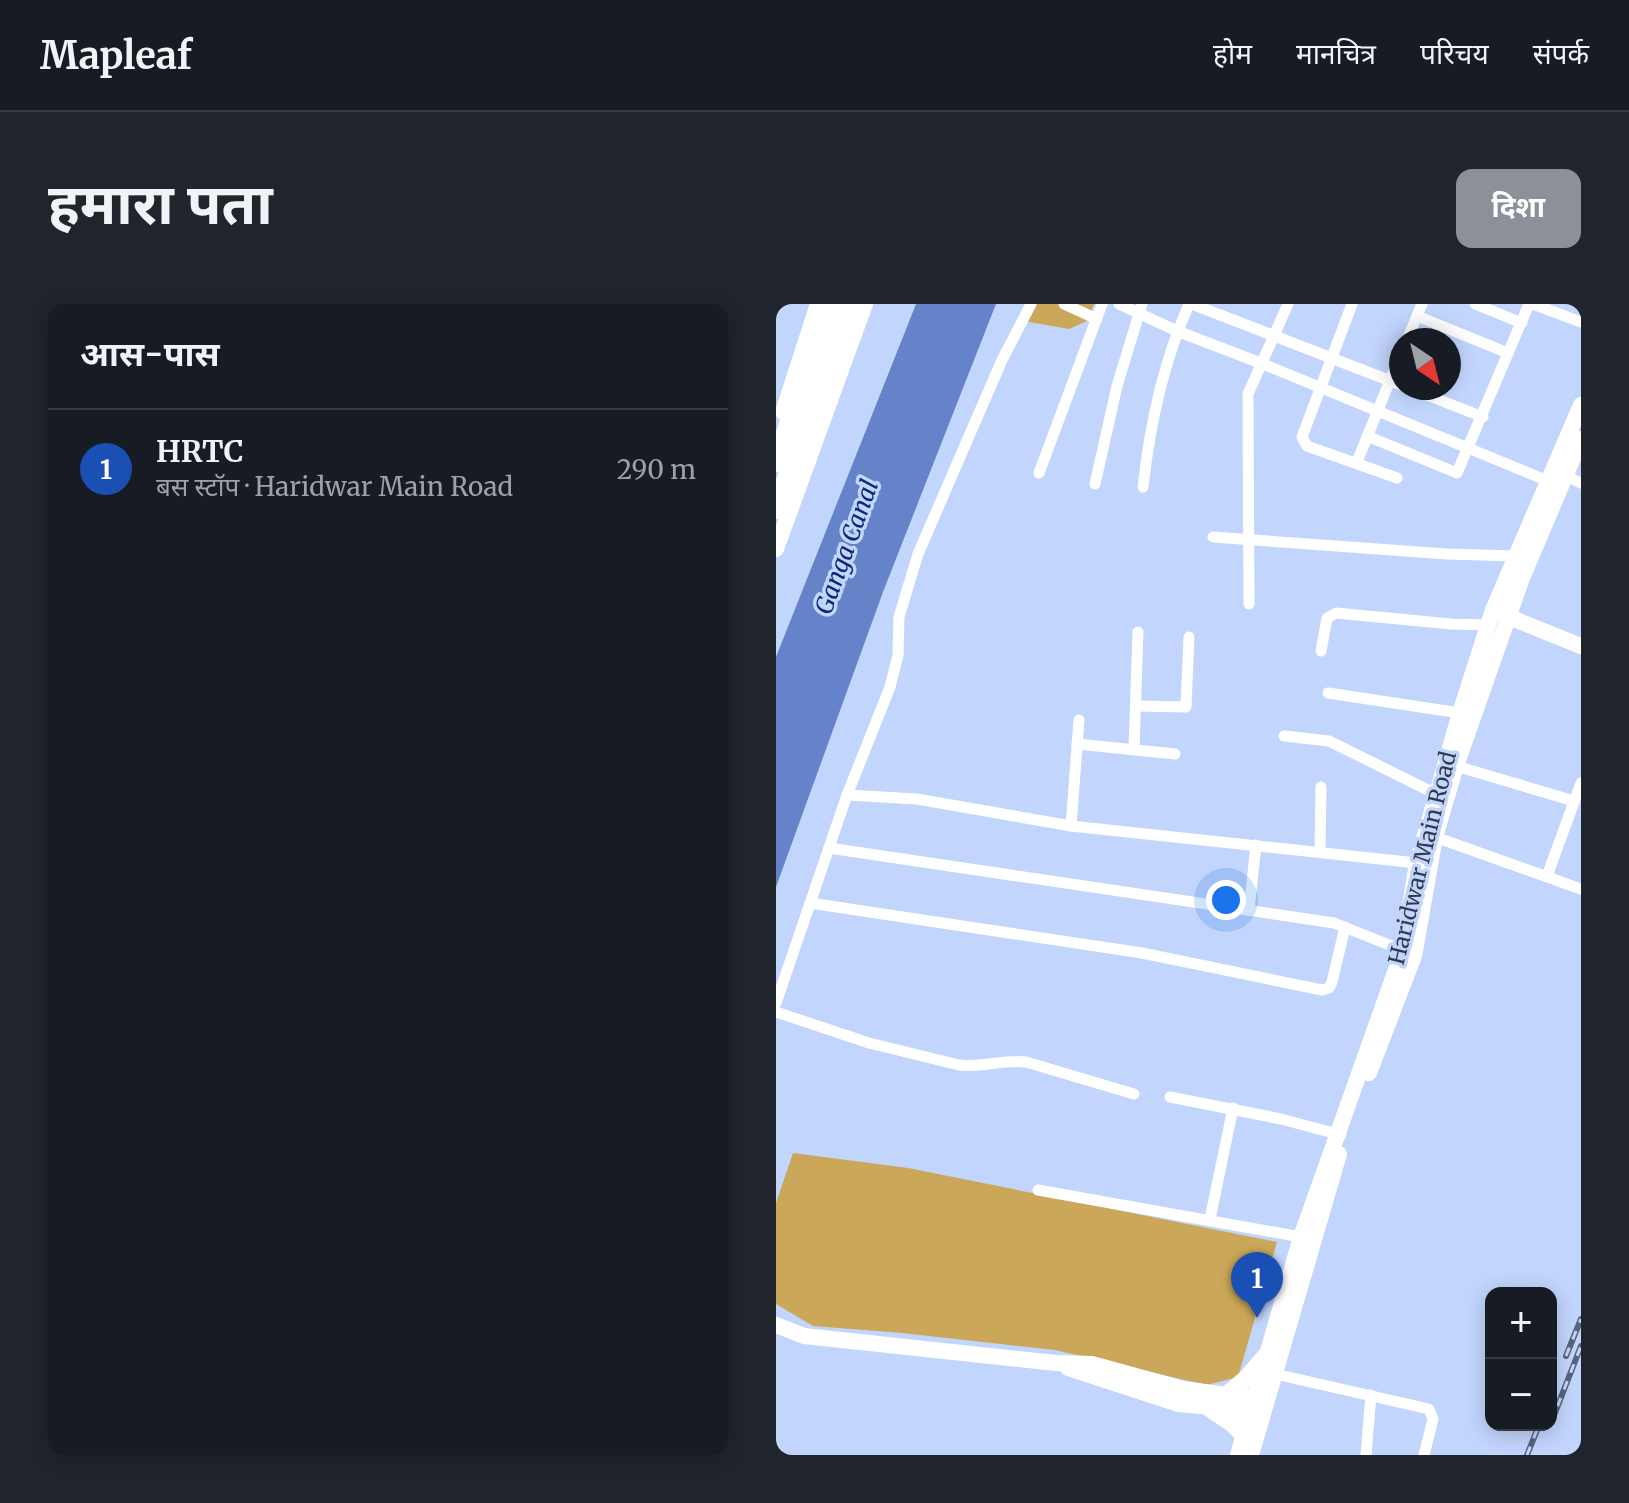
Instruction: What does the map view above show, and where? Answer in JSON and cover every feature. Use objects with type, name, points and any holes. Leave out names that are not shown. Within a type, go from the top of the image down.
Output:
[{"type":"highway","points":[[776,462],[831,304]]},
{"type":"highway","points":[[776,509],[850,304]]},
{"type":"main road","points":[[776,453],[782,417],[818,304]]},
{"type":"main road","points":[[776,549],[865,304]]},
{"type":"main road","name":"Haridwar Main Road","points":[[1408,953],[1417,863],[1456,766],[1516,556],[1562,480],[1581,405]]},
{"type":"main road","name":"Haridwar Main Road","points":[[1251,1455],[1267,1355],[1301,1237],[1408,953],[1460,713],[1497,617],[1581,439]]},
{"type":"main road","points":[[1497,617],[1581,646]]},
{"type":"main road","name":"Haridwar Main Road","points":[[1238,1455],[1244,1435],[1275,1374],[1340,1135]]},
{"type":"main road","points":[[776,1325],[804,1336],[1056,1363],[1092,1364],[1183,1389],[1227,1395],[1260,1405]]},
{"type":"main road","points":[[1227,1395],[1267,1355]]},
{"type":"main road","points":[[1056,1363],[1178,1404],[1208,1407],[1260,1405]]},
{"type":"main road","points":[[1208,1407],[1244,1435]]},
{"type":"street","points":[[776,1003],[847,795],[896,670],[899,617],[918,554],[985,398],[1031,304]]},
{"type":"street","points":[[1064,304],[1097,319]]},
{"type":"street","points":[[1039,473],[1102,304]]},
{"type":"street","points":[[1119,304],[1140,308],[1177,331],[1469,449],[1562,480]]},
{"type":"street","points":[[1143,487],[1156,402],[1177,331],[1191,304],[1276,334],[1389,380]]},
{"type":"street","points":[[1352,304],[1302,437],[1303,442],[1397,478]]},
{"type":"street","points":[[1412,328],[1422,304]]},
{"type":"street","points":[[1475,304],[1522,323]]},
{"type":"street","points":[[1367,436],[1454,474],[1460,471],[1531,304],[1581,322]]},
{"type":"street","points":[[1249,604],[1248,394],[1276,334],[1285,305]]},
{"type":"street","points":[[1095,484],[1117,386],[1140,308]]},
{"type":"street","points":[[1417,316],[1508,353]]},
{"type":"street","points":[[1357,462],[1389,393]]},
{"type":"street","points":[[1440,400],[1483,417]]},
{"type":"street","points":[[1213,537],[1516,556]]},
{"type":"street","points":[[1321,651],[1327,618],[1336,613],[1451,624],[1497,617]]},
{"type":"street","points":[[1134,749],[1138,632]]},
{"type":"street","points":[[1136,706],[1186,707],[1189,637]]},
{"type":"street","points":[[1328,693],[1460,713]]},
{"type":"street","points":[[1071,826],[1079,720]]},
{"type":"street","points":[[1284,736],[1329,741],[1441,797]]},
{"type":"street","points":[[1077,744],[1175,754]]},
{"type":"street","points":[[1456,766],[1574,801]]},
{"type":"street","points":[[1547,876],[1581,783]]},
{"type":"street","points":[[1320,852],[1321,787]]},
{"type":"street","points":[[847,795],[917,799],[1071,826],[1417,863]]},
{"type":"street","points":[[1435,837],[1581,889]]},
{"type":"street","points":[[1249,910],[1256,845]]},
{"type":"street","points":[[829,848],[1345,927],[1408,953]]},
{"type":"street","points":[[810,903],[1142,953],[1322,990],[1329,988],[1332,982],[1345,927]]},
{"type":"street","points":[[776,1012],[869,1043],[959,1065],[984,1066],[1011,1060],[1026,1062],[1134,1094]]},
{"type":"street","points":[[1170,1097],[1233,1108],[1340,1135]]},
{"type":"street","points":[[1210,1219],[1233,1108]]},
{"type":"street","points":[[1038,1190],[1301,1237]]},
{"type":"street","points":[[1275,1374],[1429,1409],[1433,1419],[1424,1455]]},
{"type":"street","points":[[1366,1455],[1371,1395]]},
{"type":"shaded area","points":[[1025,304],[1094,304],[1087,321],[1069,329],[1018,320]]},
{"type":"shaded area","points":[[793,1153],[908,1168],[1277,1242],[1238,1377],[1207,1385],[1055,1350],[813,1326],[776,1304],[776,1203]]},
{"type":"water","name":"Ganga Canal","points":[[916,304],[996,304],[883,592],[776,887],[776,657]]},
{"type":"railway","points":[[1566,1356],[1581,1319]]},
{"type":"railway","points":[[1557,1408],[1581,1346]]},
{"type":"railway","points":[[1527,1455],[1537,1431]]},
{"type":"place","name":"HRTC","points":[[1257,1318]]}]
